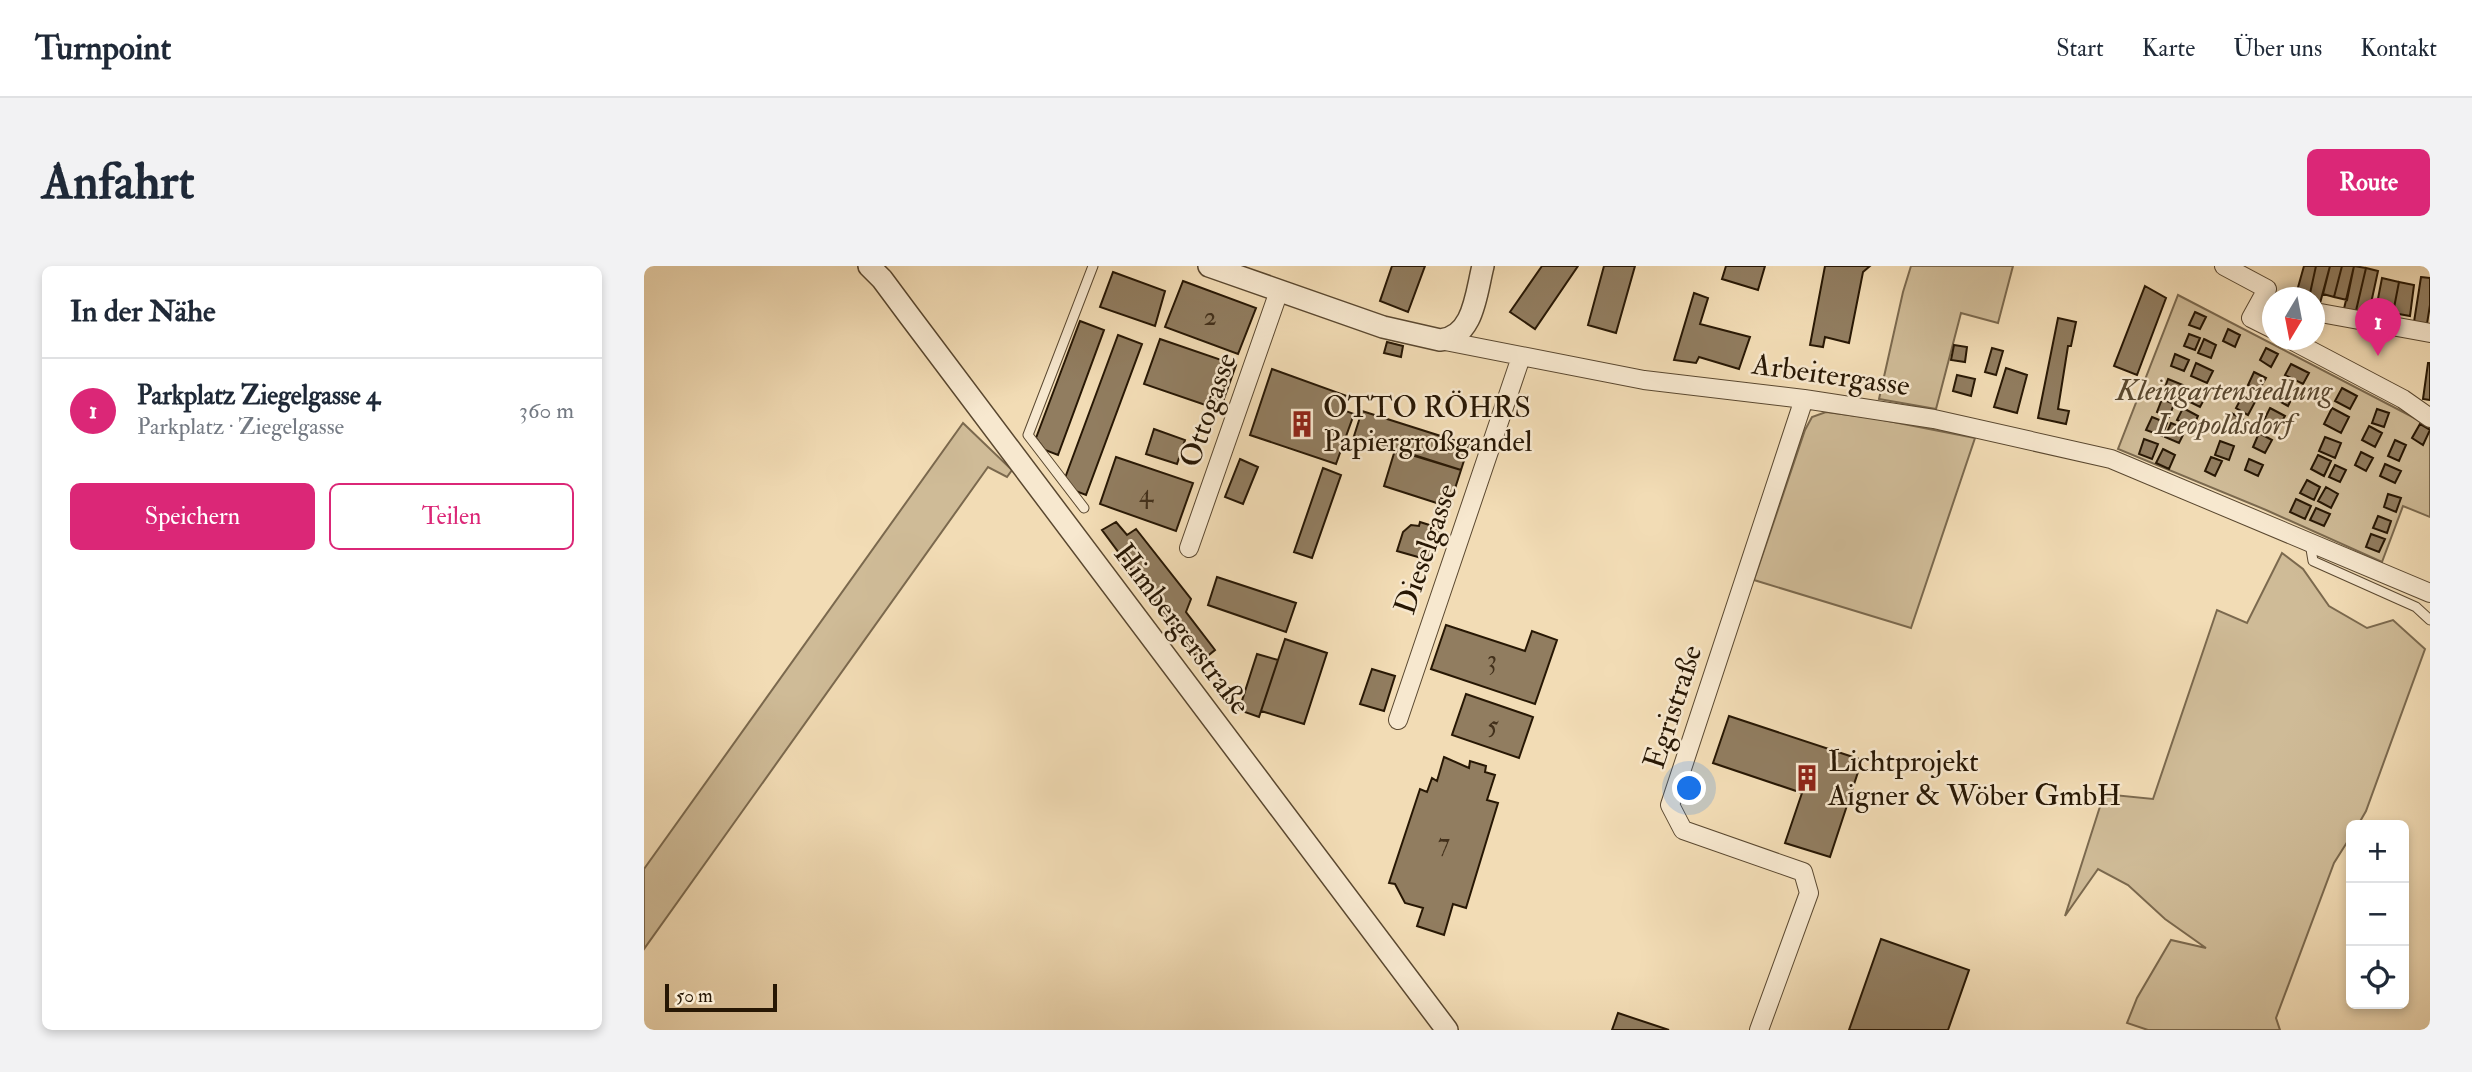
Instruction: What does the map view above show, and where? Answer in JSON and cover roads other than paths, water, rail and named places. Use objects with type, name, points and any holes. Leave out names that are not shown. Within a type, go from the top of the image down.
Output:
[{"type":"street","name":"Himbergerstraße","points":[[869,266],[882,279],[1447,1030]]},
{"type":"street","name":"Arbeitergasse","points":[[1209,266],[1383,327],[1440,340],[1644,380],[1804,399],[1934,419],[2111,459],[2430,593]]},
{"type":"street","points":[[1440,340],[1460,334],[1469,321],[1483,266]]},
{"type":"street","points":[[2224,266],[2263,287]]},
{"type":"street","name":"Ottogasse","points":[[1189,548],[1279,290]]},
{"type":"street","points":[[2262,299],[2252,318],[2262,323]]},
{"type":"street","points":[[2325,314],[2430,333]]},
{"type":"street","points":[[2310,350],[2403,399],[2430,418]]},
{"type":"street","name":"Dieselgasse","points":[[1398,720],[1521,357]]},
{"type":"street","name":"Egristraße","points":[[1759,1030],[1809,893],[1803,872],[1683,830],[1670,805],[1804,399]]},
{"type":"lane","points":[[1084,508],[1028,435],[1093,266]]},
{"type":"lane","points":[[2310,542],[2313,561],[2416,607],[2430,620]]},
{"type":"place","name":"Parkplatz Ziegelgasse 4","points":[[2378,356]]},
{"type":"place","name":"OTTO RÖHRS Papiergroßgandel","points":[[1302,424]]},
{"type":"place","name":"Lichtprojekt Aigner & Wöber GmbH","points":[[1807,778]]},
{"type":"park label","name":"Kleingartensiedlung Leopoldsdorf","points":[[2224,407]]}]
